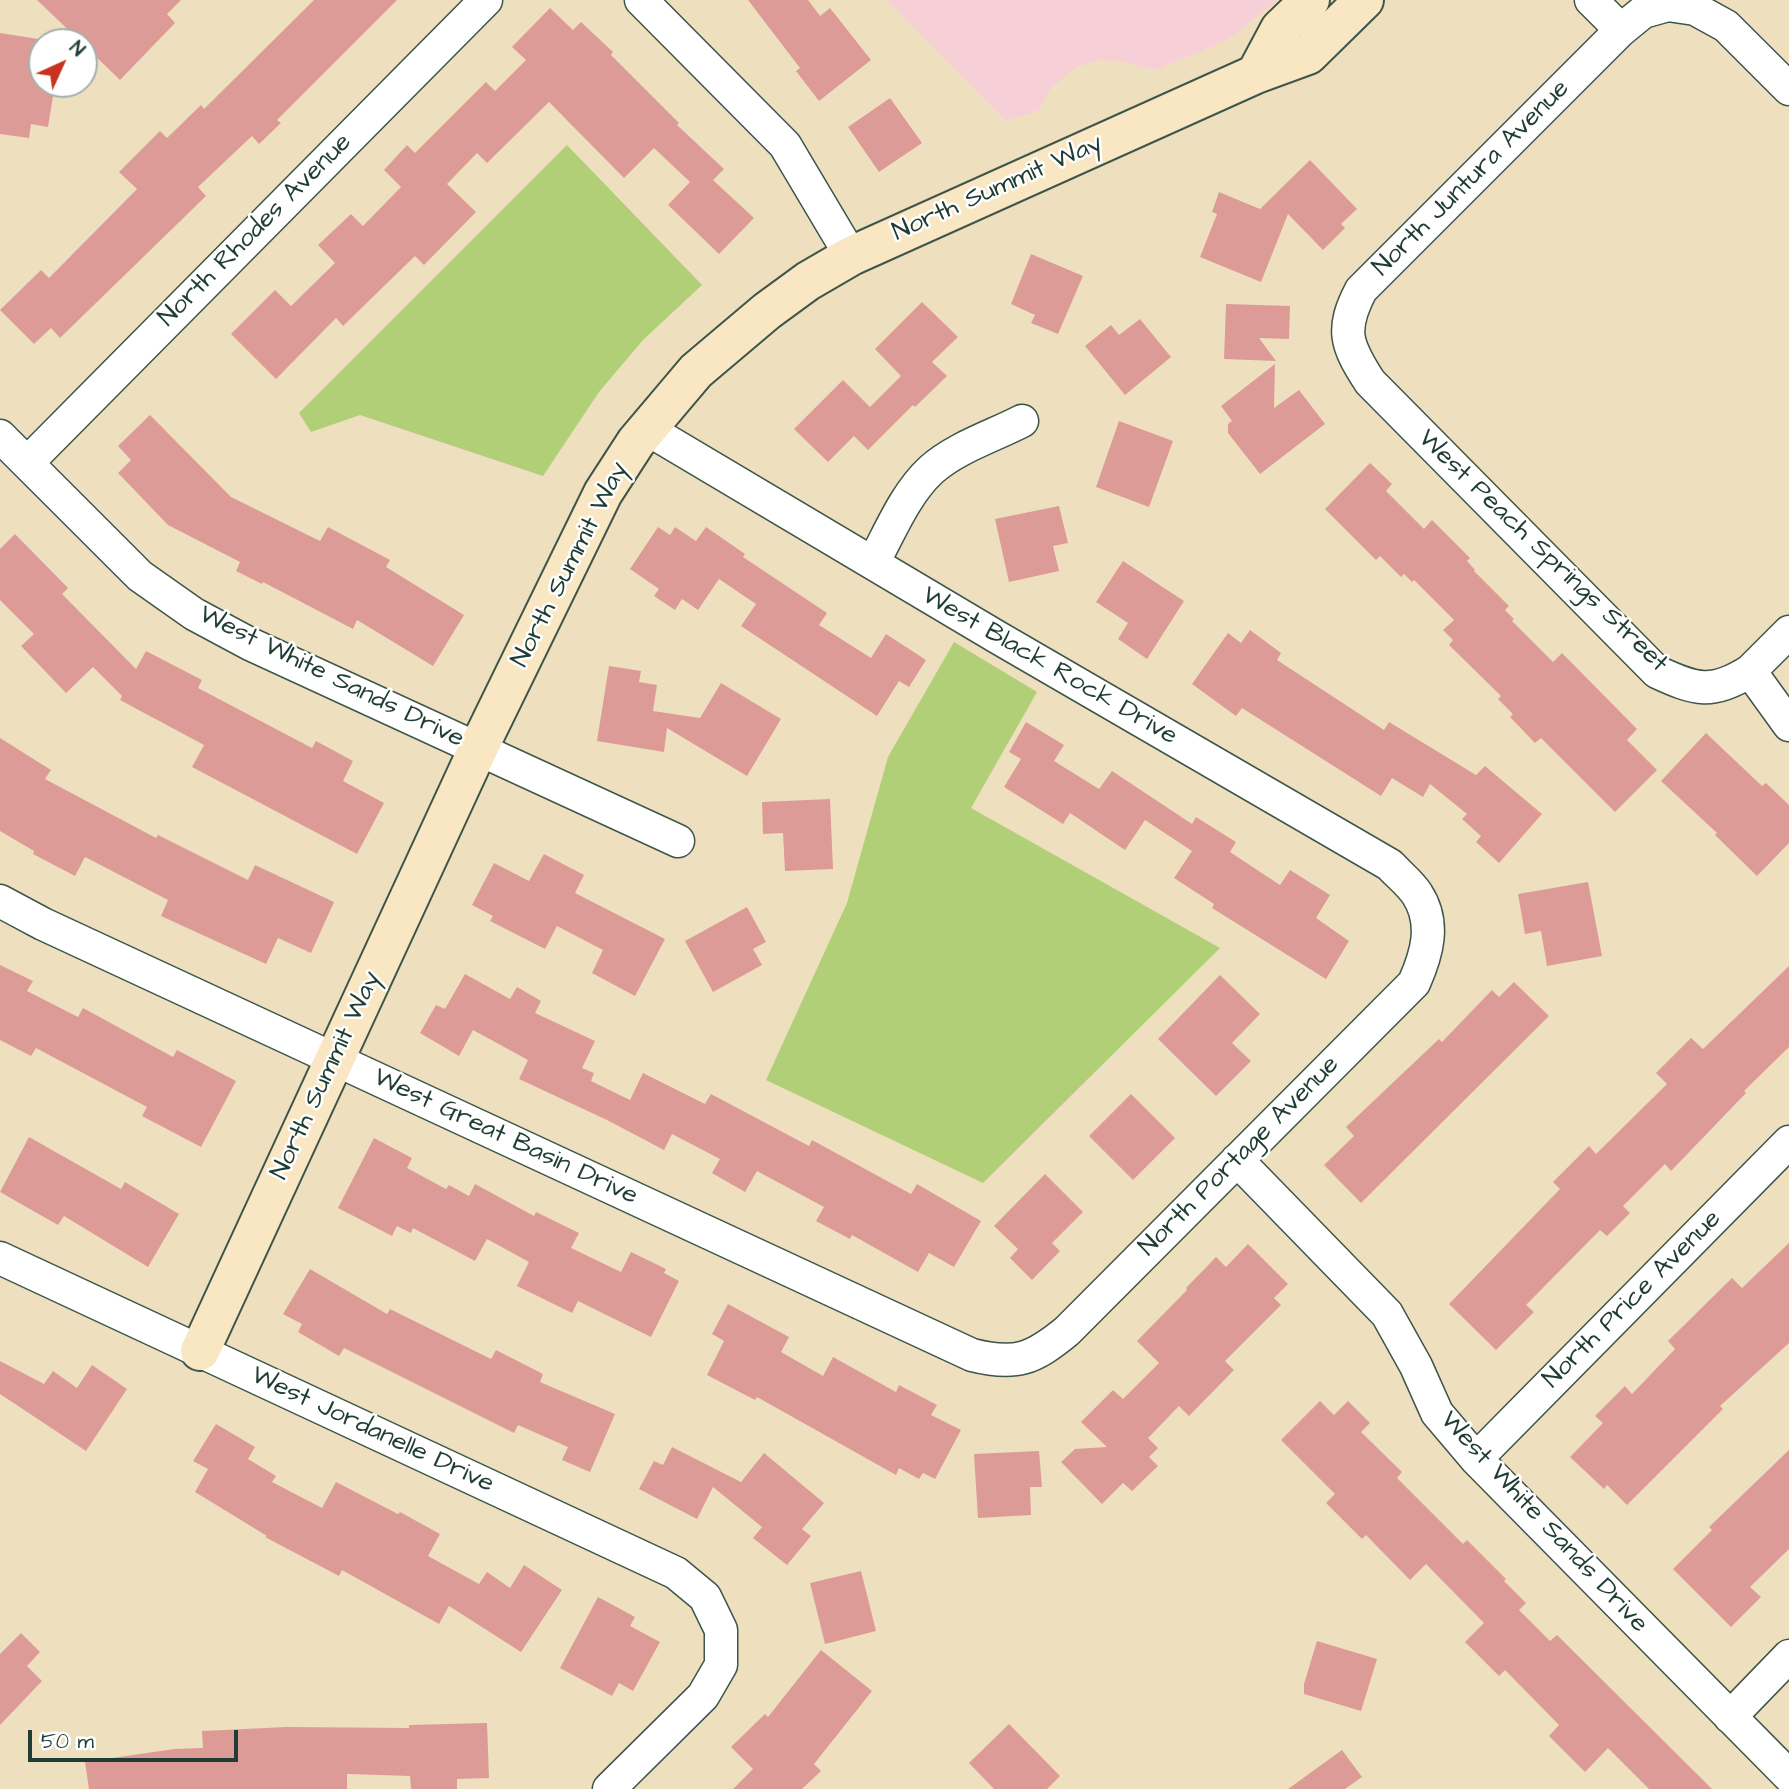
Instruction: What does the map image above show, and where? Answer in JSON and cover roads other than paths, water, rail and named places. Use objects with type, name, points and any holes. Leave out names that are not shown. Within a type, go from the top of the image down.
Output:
[{"type":"street","name":"North Rhodes Avenue","points":[[27,463],[486,0]]},
{"type":"street","points":[[640,0],[785,145],[851,256]]},
{"type":"street","points":[[1256,74],[1280,29],[1310,0]]},
{"type":"street","name":"North Summit Way","points":[[200,1351],[478,749],[603,493],[646,429],[696,371],[767,311],[808,281],[851,256],[1256,74],[1308,55],[1364,0]]},
{"type":"street","points":[[1591,0],[1621,30]]},
{"type":"street","name":"North Juntura Avenue","points":[[1348,340],[1350,312],[1361,290],[1621,30],[1643,12],[1668,5],[1695,9],[1726,26],[1789,89]]},
{"type":"street","name":"West Peach Springs Street","points":[[1348,340],[1358,364],[1370,382],[1657,672],[1684,684],[1708,688],[1730,684],[1749,671]]},
{"type":"street","points":[[873,563],[914,490],[931,470],[953,455],[1022,421]]},
{"type":"street","name":"West Black Rock Drive","points":[[646,429],[1390,866],[1417,894],[1428,925]]},
{"type":"street","name":"West White Sands Drive","points":[[0,436],[140,576],[194,614],[250,644],[678,841]]},
{"type":"street","points":[[1789,632],[1749,671],[1789,725]]},
{"type":"street","name":"West Great Basin Drive","points":[[0,901],[43,924],[972,1354],[994,1360],[1015,1360]]},
{"type":"street","name":"North Portage Avenue","points":[[1015,1360],[1043,1350],[1067,1331],[1414,983],[1426,957],[1428,925]]},
{"type":"street","name":"North Price Avenue","points":[[1476,1459],[1789,1142]]},
{"type":"street","name":"West White Sands Drive","points":[[1237,1160],[1387,1314],[1416,1366],[1437,1413],[1476,1459],[1789,1776]]},
{"type":"street","name":"West Jordanelle Drive","points":[[0,1258],[676,1573],[705,1597],[722,1630],[721,1665],[703,1696],[609,1789]]},
{"type":"street","points":[[1730,1717],[1789,1656]]}]
